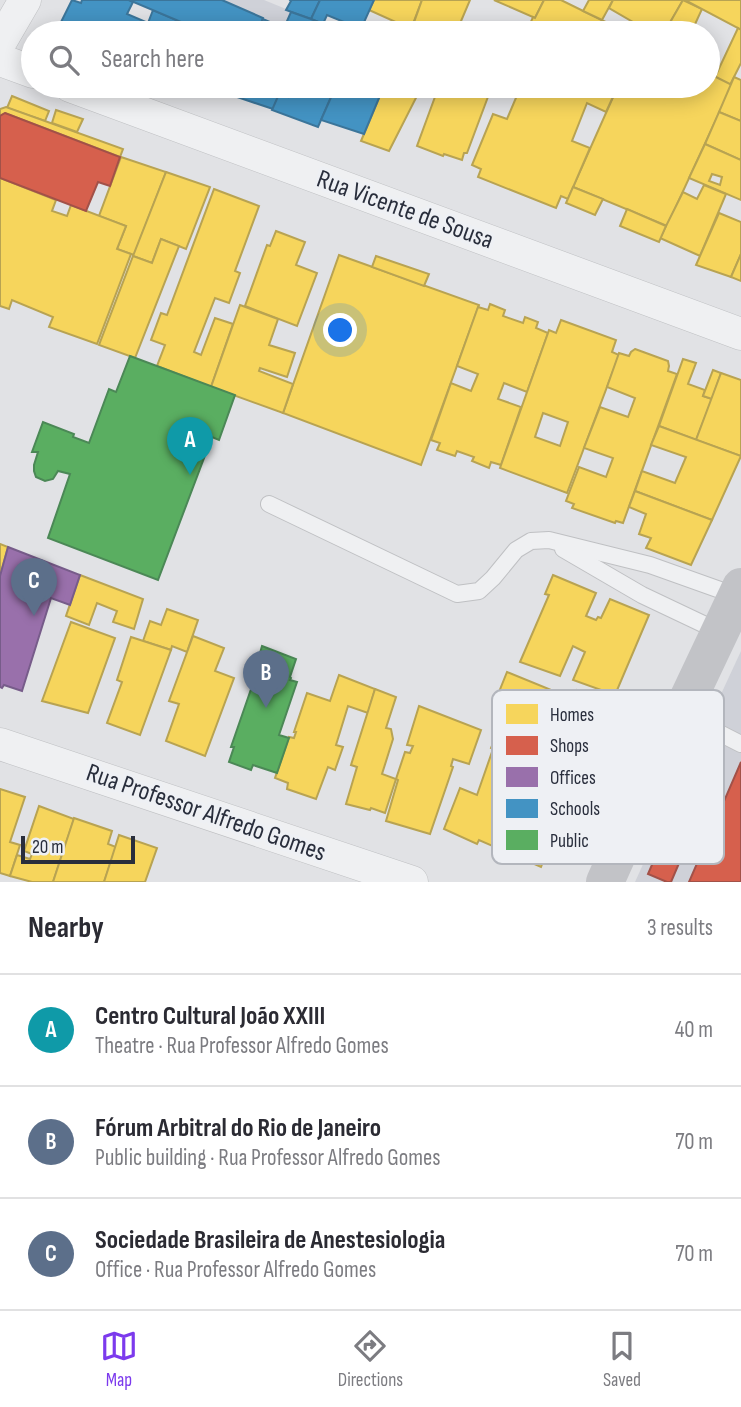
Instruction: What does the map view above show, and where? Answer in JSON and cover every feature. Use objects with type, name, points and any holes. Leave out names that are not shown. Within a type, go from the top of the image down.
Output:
[{"type":"main road","points":[[692,690],[739,592]]},
{"type":"main road","points":[[605,882],[613,864]]},
{"type":"street","points":[[21,60],[2,40],[25,0]]},
{"type":"street","name":"Rua Vicente de Sousa","points":[[102,98],[741,334]]},
{"type":"street","name":"Rua Professor Alfredo Gomes","points":[[0,744],[412,882]]},
{"type":"lane","points":[[269,504],[457,594],[479,591],[516,550],[531,541],[549,540],[650,565],[739,592]]},
{"type":"lane","points":[[549,540],[642,595],[720,632]]},
{"type":"lane","points":[[724,739],[741,744]]},
{"type":"shaded area","points":[[129,0],[264,0],[316,21],[179,21]]},
{"type":"shaded area","points":[[741,651],[741,882],[635,882],[643,864],[724,864],[723,690]]},
{"type":"building: Homes","points":[[374,0],[422,0],[414,21],[393,21],[369,10]]},
{"type":"building: Homes","points":[[422,0],[470,0],[461,21],[414,21]]},
{"type":"building: Homes","points":[[494,0],[544,0],[535,18]]},
{"type":"building: Homes","points":[[544,0],[561,0],[604,21],[531,21]]},
{"type":"building: Homes","points":[[589,0],[613,0],[602,20],[583,11]]},
{"type":"building: Homes","points":[[613,0],[683,0],[671,21],[631,21],[609,8]]},
{"type":"building: Homes","points":[[683,0],[702,9],[696,21],[671,21]]},
{"type":"building: Homes","points":[[685,0],[741,0],[741,30],[738,28]]},
{"type":"building: Homes","points":[[738,28],[741,30],[741,63],[730,85],[720,80],[720,66]]},
{"type":"building: Homes","points":[[734,77],[741,80],[741,121],[719,112]]},
{"type":"building: Homes","points":[[720,79],[732,85],[667,226],[573,187],[613,98],[720,98]]},
{"type":"building: Homes","points":[[12,96],[49,111],[45,121],[7,108]]},
{"type":"building: Homes","points":[[379,98],[416,98],[389,151],[361,141]]},
{"type":"building: Homes","points":[[435,98],[488,98],[462,160],[417,146]]},
{"type":"building: Homes","points":[[516,98],[612,98],[606,112],[587,103],[572,141],[590,148],[568,199],[561,196],[556,208],[478,177],[481,169],[472,165],[493,114],[507,119]]},
{"type":"building: Homes","points":[[6,107],[123,149],[120,157],[5,113],[0,116],[0,109]]},
{"type":"building: Homes","points":[[56,110],[83,119],[77,132],[52,123]]},
{"type":"building: Homes","points":[[719,112],[741,121],[741,160],[705,144]]},
{"type":"building: Homes","points":[[705,144],[741,160],[741,200],[689,178]],"holes":[[[712,174],[722,177],[720,185],[709,181]]]},
{"type":"building: Homes","points":[[121,157],[166,172],[134,255],[117,249],[126,226],[99,216]]},
{"type":"building: Homes","points":[[166,172],[210,187],[186,249],[161,239],[152,263],[133,256]]},
{"type":"building: Homes","points":[[0,178],[56,200],[52,211],[67,216],[71,205],[126,226],[117,249],[131,254],[97,344],[49,327],[53,317],[12,300],[9,309],[0,306]]},
{"type":"building: Homes","points":[[704,185],[726,194],[700,256],[660,238],[683,192],[697,199]]},
{"type":"building: Homes","points":[[573,187],[603,199],[595,215],[566,203]]},
{"type":"building: Homes","points":[[214,189],[259,206],[235,271],[240,273],[229,303],[215,298],[194,352],[201,355],[215,318],[233,324],[211,387],[157,366],[165,345],[151,340],[161,313],[167,315]]},
{"type":"building: Homes","points":[[627,209],[666,226],[659,242],[620,226]]},
{"type":"building: Homes","points":[[719,213],[741,222],[741,254],[731,277],[696,265]]},
{"type":"building: Homes","points":[[276,231],[305,242],[296,265],[317,273],[297,326],[245,306],[267,245],[270,246]]},
{"type":"building: Homes","points":[[161,239],[179,246],[135,358],[99,345],[133,256],[152,263]]},
{"type":"building: Homes","points":[[741,254],[741,281],[731,277]]},
{"type":"building: Homes","points":[[339,255],[479,305],[421,465],[283,413]]},
{"type":"building: Homes","points":[[376,256],[429,274],[424,286],[372,267]]},
{"type":"building: Homes","points":[[490,304],[505,310],[503,316],[523,323],[525,317],[538,322],[536,328],[548,333],[527,392],[504,383],[498,399],[521,407],[501,465],[491,462],[489,468],[472,461],[474,457],[457,451],[455,456],[437,450],[440,443],[431,440],[451,383],[471,391],[478,374],[457,366],[478,307],[488,310]]},
{"type":"building: Homes","points":[[240,305],[278,319],[269,345],[295,353],[287,377],[260,368],[259,371],[293,384],[283,413],[211,387]]},
{"type":"building: Homes","points":[[561,320],[616,340],[612,352],[619,355],[567,493],[500,468],[549,330],[556,333]],"holes":[[[543,413],[568,422],[560,446],[535,437]]]},
{"type":"building: Homes","points":[[635,349],[668,361],[668,371],[677,374],[623,523],[615,523],[572,508],[574,504],[566,501],[579,467],[606,477],[613,458],[584,448],[600,407],[628,417],[635,398],[607,387],[619,353],[629,356]]},
{"type":"building: Homes","points":[[683,359],[696,363],[688,384],[705,390],[703,396],[712,399],[696,440],[659,426]]},
{"type":"building: Homes","points":[[713,370],[721,373],[712,399],[703,396]]},
{"type":"building: Homes","points":[[721,373],[741,380],[741,456],[696,440]]},
{"type":"building: Homes","points":[[659,426],[741,456],[712,520],[635,491],[642,471],[675,483],[686,457],[651,445]]},
{"type":"building: Homes","points":[[635,491],[712,520],[691,565],[646,548],[651,538],[639,534],[646,514],[629,507]]},
{"type":"building: Homes","points":[[0,544],[8,547],[0,576]]},
{"type":"building: Homes","points":[[80,575],[143,599],[134,629],[113,622],[117,611],[97,603],[89,625],[66,616]]},
{"type":"building: Homes","points":[[553,575],[596,593],[586,616],[596,620],[601,618],[610,599],[649,615],[617,690],[601,690],[573,680],[585,652],[573,646],[560,676],[520,662],[549,595],[545,594]]},
{"type":"building: Homes","points":[[167,609],[198,620],[187,652],[172,646],[171,650],[143,641],[150,621],[161,625]]},
{"type":"building: Homes","points":[[71,622],[115,638],[88,713],[42,701]]},
{"type":"building: Homes","points":[[193,636],[224,648],[215,671],[234,678],[205,756],[166,741],[179,704],[169,701]]},
{"type":"building: Homes","points":[[131,637],[171,650],[140,735],[107,723],[122,682],[117,680]]},
{"type":"building: Homes","points":[[507,672],[551,690],[500,690]]},
{"type":"building: Homes","points":[[339,675],[375,689],[368,713],[348,706],[336,745],[343,747],[335,770],[328,767],[316,799],[287,789],[288,783],[275,778],[289,737],[294,738],[307,693],[330,701]]},
{"type":"building: Homes","points":[[375,689],[396,697],[386,728],[391,729],[393,739],[382,774],[396,779],[385,813],[346,804],[357,767],[351,765]]},
{"type":"building: Homes","points":[[419,706],[481,730],[469,764],[453,759],[453,767],[430,834],[386,821],[405,752],[410,753],[413,746],[407,745]]},
{"type":"building: Homes","points":[[492,752],[492,846],[479,840],[477,844],[444,829],[460,788],[477,795]]},
{"type":"building: Homes","points":[[0,789],[25,797],[10,842],[20,845],[10,876],[0,873]]},
{"type":"building: Homes","points":[[39,806],[74,819],[53,882],[32,882],[10,876],[17,855],[30,859],[32,854],[24,851]]},
{"type":"building: Homes","points":[[74,818],[112,831],[108,844],[116,847],[104,882],[53,882]]},
{"type":"building: Homes","points":[[119,835],[157,848],[145,882],[104,882]]},
{"type":"building: Shops","points":[[5,113],[120,157],[110,186],[98,182],[86,211],[0,178],[0,116]]},
{"type":"building: Shops","points":[[741,762],[741,882],[689,882],[697,864],[724,864],[724,801]]},
{"type":"building: Shops","points":[[652,864],[679,864],[671,882],[648,874]]},
{"type":"building: Offices","points":[[8,547],[80,575],[70,605],[51,598],[22,691],[4,685],[0,687],[0,576]]},
{"type":"building: Schools","points":[[72,0],[81,3],[82,0],[129,0],[133,2],[127,14],[143,21],[62,21]]},
{"type":"building: Schools","points":[[129,0],[222,0],[263,18],[262,21],[179,21]]},
{"type":"building: Schools","points":[[290,0],[320,0],[311,19],[286,10]]},
{"type":"building: Schools","points":[[320,0],[374,0],[365,21],[342,21],[327,15],[324,21],[311,19]]},
{"type":"building: Schools","points":[[153,10],[179,21],[149,21]]},
{"type":"building: Schools","points":[[291,12],[316,21],[287,21]]},
{"type":"building: Schools","points":[[240,98],[278,98],[273,109]]},
{"type":"building: Schools","points":[[277,98],[331,98],[318,127],[272,110]]},
{"type":"building: Schools","points":[[331,98],[379,98],[364,134],[321,120]]},
{"type":"building: Public","points":[[130,356],[235,395],[219,440],[212,437],[158,580],[48,538],[70,474],[58,471],[53,479],[45,481],[36,477],[34,471],[38,452],[32,452],[43,422],[89,443],[109,389],[116,392]]},
{"type":"building: Public","points":[[262,646],[296,659],[290,680],[297,682],[279,735],[289,738],[277,773],[253,765],[251,770],[229,762],[234,747],[231,747],[258,669],[262,670],[267,655],[260,653]]},
{"type":"place","name":"Centro Cultural João XXIII","points":[[190,475]]},
{"type":"place","name":"Sociedade Brasileira de Anestesiologia","points":[[34,616]]},
{"type":"place","name":"Fórum Arbitral do Rio de Janeiro","points":[[266,708]]}]
